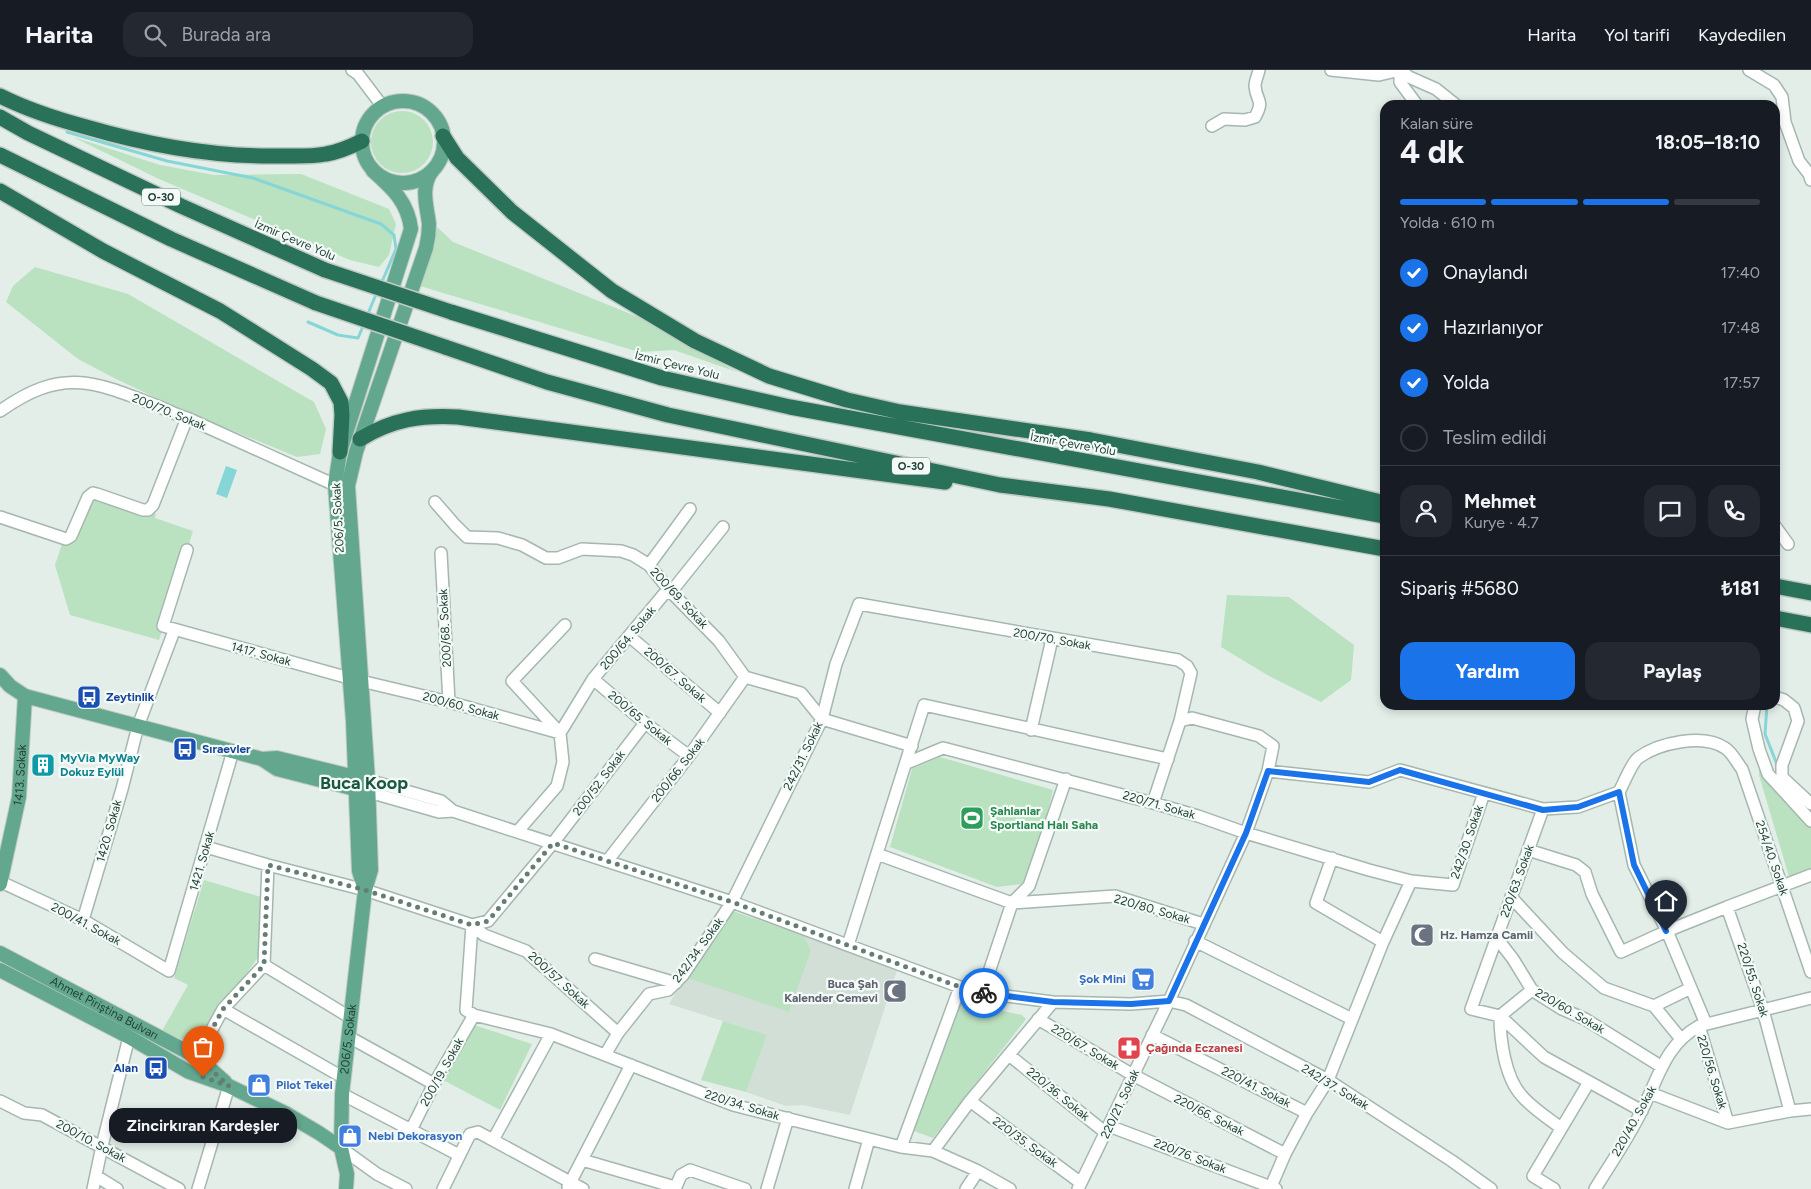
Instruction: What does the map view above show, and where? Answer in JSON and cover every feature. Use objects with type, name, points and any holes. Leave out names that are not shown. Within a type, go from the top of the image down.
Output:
[{"type":"highway","points":[[0,96],[19,106],[106,133],[175,148],[222,155],[325,154],[362,141]]},
{"type":"highway","name":"İzmir Çevre Yolu","points":[[0,117],[28,133],[181,206],[325,270],[451,312],[662,378],[790,408],[1380,515]]},
{"type":"highway","points":[[443,136],[457,158],[512,212],[612,291],[695,341],[769,376],[847,400],[900,412],[1100,442],[1258,472],[1380,503]]},
{"type":"highway","name":"O-30","points":[[0,154],[171,239],[316,303],[547,382],[668,415],[1000,484],[1109,500],[1380,548]]},
{"type":"highway","points":[[0,191],[103,250],[220,311],[331,383],[341,402],[340,452]]},
{"type":"highway","points":[[360,439],[377,429],[412,418],[434,416],[458,417],[942,482],[1000,484]]},
{"type":"highway","points":[[1780,587],[1811,593]]},
{"type":"highway","points":[[1780,619],[1811,625]]},
{"type":"main road","points":[[398,102],[420,106],[427,110],[438,121],[443,136],[443,151],[440,158],[432,171],[418,180],[402,183],[387,180],[373,171],[364,157],[362,141],[368,121],[383,107],[398,102]]},
{"type":"main road","name":"206/5. Sokak","points":[[346,1189],[347,1174],[341,1148],[342,1094],[365,890],[371,870],[362,785],[355,680],[335,485],[340,452],[411,229],[410,217],[405,205],[397,194],[373,171]]},
{"type":"main road","name":"206/5. Sokak","points":[[355,680],[357,599],[348,486],[360,439],[426,248],[428,224],[425,188],[426,179],[432,171]]},
{"type":"main road","points":[[0,675],[10,686],[25,696],[262,759],[277,758],[362,785]]},
{"type":"main road","name":"1413. Sokak","points":[[0,883],[19,797],[25,696]]},
{"type":"main road","name":"Ahmet Piriştina Bulvarı","points":[[0,952],[197,1057],[229,1086]]},
{"type":"main road","name":"Ahmet Piriştina Bulvarı","points":[[0,970],[189,1072],[229,1086],[285,1113],[341,1148]]},
{"type":"street","points":[[352,70],[358,74],[383,107]]},
{"type":"street","points":[[1212,126],[1224,118],[1245,120],[1255,117],[1260,108],[1255,85],[1259,70]]},
{"type":"street","points":[[1331,70],[1379,75],[1400,70]]},
{"type":"street","points":[[1400,70],[1400,82],[1413,100]]},
{"type":"street","points":[[1400,70],[1409,77],[1436,89],[1450,100]]},
{"type":"street","points":[[1749,70],[1774,85],[1782,97],[1785,122],[1800,161],[1811,180]]},
{"type":"street","name":"200/70. Sokak","points":[[0,411],[24,395],[40,388],[59,383],[84,382],[118,391],[172,414],[187,418],[335,485]]},
{"type":"street","points":[[0,517],[67,539],[71,536],[91,494],[97,494],[143,510],[152,508],[187,418]]},
{"type":"street","name":"200/69. Sokak","points":[[435,502],[467,536],[498,538],[522,545],[546,558],[558,558],[582,549],[621,551],[649,565],[671,592],[719,641],[745,678]]},
{"type":"street","points":[[649,565],[690,509]]},
{"type":"street","name":"200/64. Sokak","points":[[560,733],[592,679],[664,594],[671,592],[723,527]]},
{"type":"street","points":[[1780,533],[1788,544]]},
{"type":"street","points":[[174,631],[163,626],[187,550]]},
{"type":"street","name":"200/68. Sokak","points":[[441,554],[449,702]]},
{"type":"street","name":"200/70. Sokak","points":[[859,604],[1178,660],[1187,666],[1192,673],[1180,721]]},
{"type":"street","name":"242/31. Sokak","points":[[732,902],[822,719],[836,664],[859,604]]},
{"type":"street","points":[[518,831],[557,786],[563,762],[560,733],[512,681],[564,625]]},
{"type":"street","name":"1417. Sokak","points":[[174,631],[355,680]]},
{"type":"street","name":"1420. Sokak","points":[[83,920],[122,789],[138,726],[174,631]]},
{"type":"street","name":"200/67. Sokak","points":[[629,636],[720,713]]},
{"type":"street","points":[[1031,730],[1052,639]]},
{"type":"street","points":[[745,678],[800,693],[822,719],[912,746]]},
{"type":"street","name":"200/66. Sokak","points":[[608,860],[689,756],[745,678]]},
{"type":"street","name":"200/65. Sokak","points":[[592,679],[644,723],[689,756]]},
{"type":"street","name":"200/60. Sokak","points":[[355,680],[449,702],[560,733]]},
{"type":"street","points":[[1780,699],[1794,708],[1798,721],[1782,765],[1782,777],[1811,804]]},
{"type":"street","points":[[848,945],[924,706],[1168,759]]},
{"type":"street","points":[[1754,710],[1752,719],[1759,749],[1768,774],[1811,821]]},
{"type":"street","name":"220/21. Sokak","points":[[1080,1186],[1169,1001],[1246,833],[1268,771],[1273,746],[1259,736],[1192,718],[1180,721]]},
{"type":"street","points":[[1153,803],[1180,721]]},
{"type":"street","name":"200/52. Sokak","points":[[553,843],[644,723]]},
{"type":"street","name":"254/40. Sokak","points":[[1619,792],[1637,759],[1667,744],[1706,741],[1726,748],[1742,769],[1811,972]]},
{"type":"street","name":"220/71. Sokak","points":[[907,763],[943,748],[1153,803],[1246,833],[1411,881]]},
{"type":"street","name":"1421. Sokak","points":[[170,971],[233,751]]},
{"type":"street","name":"242/30. Sokak","points":[[1268,771],[1369,782],[1400,770],[1484,793],[1452,885],[1411,881]]},
{"type":"street","points":[[982,993],[1012,904],[1029,886],[1066,780]]},
{"type":"street","points":[[362,785],[439,812],[453,811],[608,860],[732,902],[960,987],[982,993],[1053,1002],[1131,1004],[1169,1001]]},
{"type":"street","points":[[1484,793],[1543,810],[1578,807],[1619,792]]},
{"type":"street","name":"220/56. Sokak","points":[[1619,792],[1634,865],[1691,988],[1728,1123],[1790,1111],[1811,1109]]},
{"type":"street","name":"220/63. Sokak","points":[[1500,1016],[1471,1009],[1543,810]]},
{"type":"street","points":[[206,848],[365,890],[472,925],[488,921],[553,843]]},
{"type":"street","points":[[1528,850],[1576,865],[1584,872],[1592,894],[1621,952],[1666,931],[1811,875]]},
{"type":"street","name":"220/80. Sokak","points":[[877,854],[1012,904],[1115,896],[1203,924]]},
{"type":"street","points":[[1332,858],[1316,903],[1383,942]]},
{"type":"street","points":[[197,1057],[223,1009],[264,965],[268,865]]},
{"type":"street","points":[[1273,1188],[1284,1154],[1307,1112],[1328,1080],[1383,942],[1411,881]]},
{"type":"street","name":"200/41. Sokak","points":[[0,883],[83,920],[170,971]]},
{"type":"street","points":[[1511,897],[1563,953],[1604,988],[1654,1006],[1680,1039]]},
{"type":"street","name":"242/34. Sokak","points":[[618,1033],[649,994],[668,990],[676,982],[732,902]]},
{"type":"street","name":"220/55. Sokak","points":[[1727,907],[1764,1010],[1790,1111]]},
{"type":"street","points":[[472,925],[466,1010],[474,1015]]},
{"type":"street","name":"200/57. Sokak","points":[[472,925],[484,935],[526,950],[618,1033]]},
{"type":"street","name":"220/60. Sokak","points":[[1496,937],[1513,958],[1532,990],[1562,1009],[1585,1019],[1662,1067]]},
{"type":"street","points":[[1195,941],[1352,1019]]},
{"type":"street","points":[[595,959],[676,982]]},
{"type":"street","points":[[264,965],[351,1018]]},
{"type":"street","points":[[901,1147],[960,987]]},
{"type":"street","points":[[1654,1006],[1691,988]]},
{"type":"street","points":[[1500,1016],[1532,990]]},
{"type":"street","points":[[1702,1025],[1811,998]]},
{"type":"street","name":"242/37. Sokak","points":[[1169,1001],[1186,1005],[1328,1080],[1452,1161],[1491,1189]]},
{"type":"street","points":[[933,1151],[970,1101],[1053,1002]]},
{"type":"street","points":[[223,1009],[344,1078]]},
{"type":"street","name":"220/34. Sokak","points":[[474,1015],[551,1034],[733,1105],[901,1147],[933,1151],[978,1171],[1010,1189]]},
{"type":"street","name":"200/19. Sokak","points":[[411,1130],[434,1084],[474,1015]]},
{"type":"street","points":[[1500,1016],[1544,1057],[1642,1111]]},
{"type":"street","points":[[1500,1016],[1500,1034],[1514,1086],[1522,1098],[1561,1128]]},
{"type":"street","name":"220/67. Sokak","points":[[1038,1019],[1132,1075]]},
{"type":"street","name":"220/40. Sokak","points":[[1595,1189],[1642,1111],[1670,1051],[1686,1033],[1702,1025]]},
{"type":"street","points":[[605,1055],[618,1033]]},
{"type":"street","points":[[493,1140],[551,1034]]},
{"type":"street","name":"220/41. Sokak","points":[[1152,1036],[1307,1112]]},
{"type":"street","points":[[348,1037],[434,1084]]},
{"type":"street","points":[[93,1189],[129,1038]]},
{"type":"street","name":"220/36. Sokak","points":[[1009,1055],[1108,1129]]},
{"type":"street","points":[[569,1186],[631,1065]]},
{"type":"street","name":"220/66. Sokak","points":[[1132,1075],[1284,1154]]},
{"type":"street","points":[[1554,1189],[1533,1176],[1589,1082]]},
{"type":"street","points":[[198,1189],[229,1086]]},
{"type":"street","points":[[1650,1093],[1728,1123]]},
{"type":"street","points":[[342,1094],[459,1155]]},
{"type":"street","name":"200/10. Sokak","points":[[0,1101],[24,1113],[42,1115],[179,1189]]},
{"type":"street","name":"220/35. Sokak","points":[[970,1101],[1080,1186]]},
{"type":"street","points":[[767,1189],[788,1118]]},
{"type":"street","name":"220/76. Sokak","points":[[1108,1129],[1273,1188]]},
{"type":"street","points":[[443,1189],[470,1134],[478,1132],[569,1186],[583,1189]]},
{"type":"street","points":[[855,1189],[869,1139]]},
{"type":"street","points":[[341,1148],[377,1174],[406,1189]]},
{"type":"street","points":[[582,1160],[675,1188],[681,1175],[690,1170],[745,1189]]},
{"type":"street","points":[[966,1189],[978,1171]]},
{"type":"street","points":[[96,1176],[117,1189]]},
{"type":"shaded area","points":[[804,936],[897,970],[850,1115],[802,1105],[786,1106],[746,1092],[767,1035],[669,1004],[685,977],[811,950]]},
{"type":"green space","points":[[402,111],[414,113],[424,120],[431,130],[433,142],[431,154],[424,164],[414,171],[402,173],[390,171],[380,164],[373,154],[371,142],[373,130],[380,120],[390,113]]},
{"type":"green space","points":[[73,137],[160,165],[214,175],[301,174],[389,209],[396,224],[389,255],[379,267],[350,260],[159,179]]},
{"type":"green space","points":[[437,227],[453,242],[643,319],[737,372],[674,350],[639,352],[420,286]]},
{"type":"green space","points":[[35,267],[128,294],[314,402],[326,429],[320,454],[297,457],[180,409],[78,359],[6,302],[13,286]]},
{"type":"green space","points":[[88,497],[156,514],[155,518],[193,531],[159,640],[70,615],[55,565],[64,538]]},
{"type":"green space","points":[[1227,595],[1289,597],[1354,645],[1351,680],[1321,702],[1269,676],[1221,647]]},
{"type":"green space","name":"Şahlanlar Sportland Halı Saha","points":[[940,757],[1053,790],[1030,883],[997,887],[890,847],[912,769]]},
{"type":"green space","points":[[1759,764],[1769,764],[1780,782],[1811,815],[1811,871],[1790,880],[1759,775]]},
{"type":"green space","points":[[204,880],[261,897],[259,956],[195,1045],[162,1031],[188,985],[174,978]]},
{"type":"green space","points":[[733,911],[804,936],[811,950],[789,1012],[685,977]]},
{"type":"green space","points":[[961,1002],[1022,1015],[1026,1019],[933,1138],[911,1130]]},
{"type":"green space","points":[[723,1021],[767,1035],[746,1092],[701,1080]]},
{"type":"green space","points":[[474,1025],[532,1044],[500,1110],[443,1080]]},
{"type":"water","points":[[226,466],[237,470],[227,498],[216,494]]},
{"type":"waterway","points":[[67,132],[167,161],[253,178],[381,224],[394,235],[396,249],[381,284]]},
{"type":"waterway","points":[[367,316],[377,292]]},
{"type":"waterway","points":[[308,322],[338,335],[358,338],[364,324]]},
{"type":"waterway","points":[[1767,710],[1765,734],[1778,767]]},
{"type":"way so far","points":[[203,1077],[229,1086],[197,1057],[223,1009],[264,965],[266,955],[268,865],[365,890],[472,925],[488,921],[553,843],[732,902],[960,987],[984,993]]},
{"type":"place","name":"Zeytinlik","points":[[89,697]]},
{"type":"place","name":"Sıraevler","points":[[185,749]]},
{"type":"place","name":"MyVia MyWay Dokuz Eylül","points":[[43,765]]},
{"type":"place","name":"Şahlanlar Sportland Halı Saha","points":[[972,818]]},
{"type":"place","name":"Hz. Hamza Camii","points":[[1422,935]]},
{"type":"place","name":"Şok Mini","points":[[1143,979]]},
{"type":"place","name":"Buca Şah Kalender Cemevi","points":[[895,991]]},
{"type":"place","name":"Çağında Eczanesi","points":[[1129,1048]]},
{"type":"place","name":"Alan","points":[[156,1068]]},
{"type":"place","name":"Zincirkıran Kardeşler","points":[[203,1077]]},
{"type":"place","name":"Pilot Tekel","points":[[259,1085]]},
{"type":"place","name":"Nebi Dekorasyon","points":[[350,1136]]},
{"type":"district","name":"Buca Koop","points":[[364,783]]},
{"type":"route","points":[[984,993],[1053,1002],[1131,1004],[1169,1001],[1246,833],[1268,771],[1369,782],[1400,770],[1543,810],[1578,807],[1619,792],[1634,865],[1666,931]]}]
